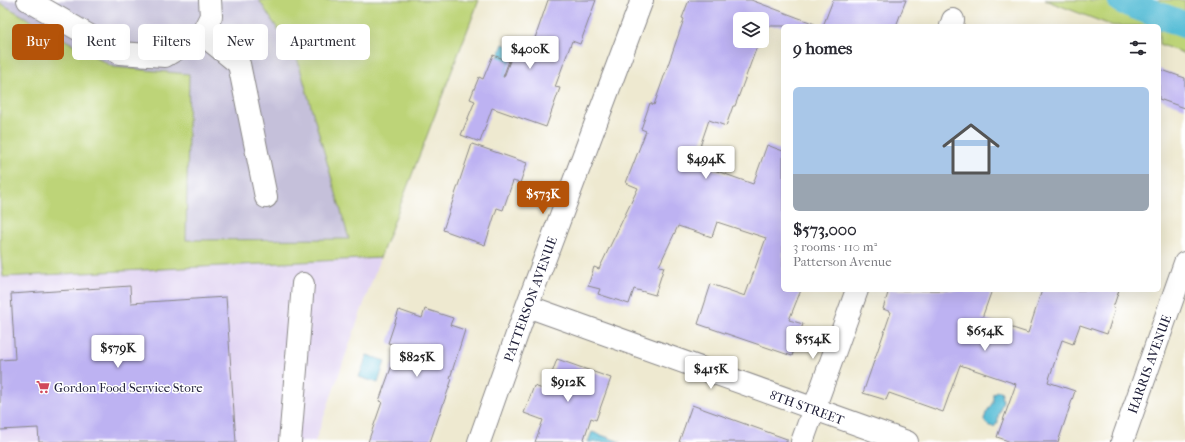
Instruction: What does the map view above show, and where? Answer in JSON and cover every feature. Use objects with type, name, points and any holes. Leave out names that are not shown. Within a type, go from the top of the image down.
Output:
[{"type":"street","points":[[28,0],[118,53],[138,54]]},
{"type":"street","points":[[205,29],[212,16],[210,0]]},
{"type":"street","name":"PATTERSON AVENUE","points":[[479,442],[527,306],[642,0]]},
{"type":"street","points":[[205,36],[239,64],[266,197]]},
{"type":"street","name":"HARRIS AVENUE","points":[[1122,442],[1185,263]]},
{"type":"street","points":[[290,442],[303,284]]},
{"type":"street","points":[[802,442],[856,292]]},
{"type":"street","name":"8TH STREET","points":[[527,306],[814,410],[907,442]]},
{"type":"shaded area","points":[[0,0],[259,0],[276,27],[276,60],[298,61],[349,239],[186,240],[189,74],[113,67],[101,60],[130,60],[130,24],[72,24],[72,44],[64,39],[64,24],[37,24],[0,3]]},
{"type":"shaded area","points":[[0,250],[3,277],[380,258],[315,442],[0,442]]},
{"type":"green space","points":[[259,0],[479,0],[380,258],[3,277],[0,250],[0,3],[37,24],[12,24],[12,60],[64,60],[64,39],[72,44],[72,60],[101,60],[113,67],[189,74],[186,240],[349,239],[297,60],[370,60],[370,24],[276,24],[276,27]]},
{"type":"green space","points":[[1045,0],[1185,0],[1185,54],[1161,45],[1161,24],[1108,24]]},
{"type":"water","points":[[503,44],[515,49],[508,80],[492,73]]},
{"type":"water","points":[[367,355],[385,361],[378,383],[359,377]]},
{"type":"water","points":[[1001,391],[1001,398],[1003,399],[998,416],[998,422],[994,427],[988,425],[984,420],[986,413],[993,402],[993,393]]},
{"type":"water","points":[[592,432],[621,442],[588,442]]},
{"type":"building","points":[[548,0],[596,0],[580,44],[572,41],[555,87],[560,88],[546,127],[492,108],[480,142],[461,135],[475,101],[470,99],[479,77],[483,79],[493,55],[509,61],[504,77],[518,39],[533,44]]},
{"type":"building","points":[[689,0],[751,0],[815,24],[781,24],[781,26],[769,26],[769,12],[733,12],[733,48],[756,48],[726,126],[709,120],[695,161],[714,168],[714,170],[753,184],[767,145],[781,150],[781,292],[800,292],[789,320],[803,324],[792,356],[698,324],[711,284],[745,296],[766,238],[717,222],[712,237],[678,226],[659,266],[664,267],[655,295],[634,289],[629,304],[598,294],[600,289],[588,286],[594,267],[599,269],[638,188],[626,183],[646,131],[641,129],[650,103],[654,105],[684,19],[682,18]]},
{"type":"building","points":[[833,0],[906,0],[897,24],[824,24]]},
{"type":"building","points":[[1161,70],[1185,78],[1185,108],[1161,100]]},
{"type":"building","points":[[472,144],[527,163],[520,183],[513,181],[503,210],[497,208],[485,245],[443,230]]},
{"type":"building","points":[[130,286],[131,303],[226,297],[236,442],[39,442],[38,428],[0,430],[0,360],[15,359],[11,294]]},
{"type":"building","points":[[888,292],[991,292],[982,318],[1028,333],[1041,292],[1118,292],[1113,308],[1115,309],[1107,334],[1080,325],[1073,344],[1062,340],[1048,382],[1075,391],[1058,442],[1011,442],[997,437],[1016,384],[960,365],[943,412],[889,393],[886,400],[863,393],[891,312],[883,309]]},
{"type":"building","points":[[425,309],[453,318],[450,325],[465,330],[450,378],[452,379],[430,442],[368,442],[382,402],[379,401],[399,346],[388,343],[399,310],[422,318]]},
{"type":"building","points":[[557,359],[611,378],[596,420],[591,418],[583,442],[535,442],[543,420],[524,413],[534,386],[546,390]]},
{"type":"building","points":[[692,405],[787,439],[787,442],[679,442]]},
{"type":"waterway","points":[[1121,0],[1185,25]]},
{"type":"place","name":"Gordon Food Service Store","points":[[43,387]]}]
